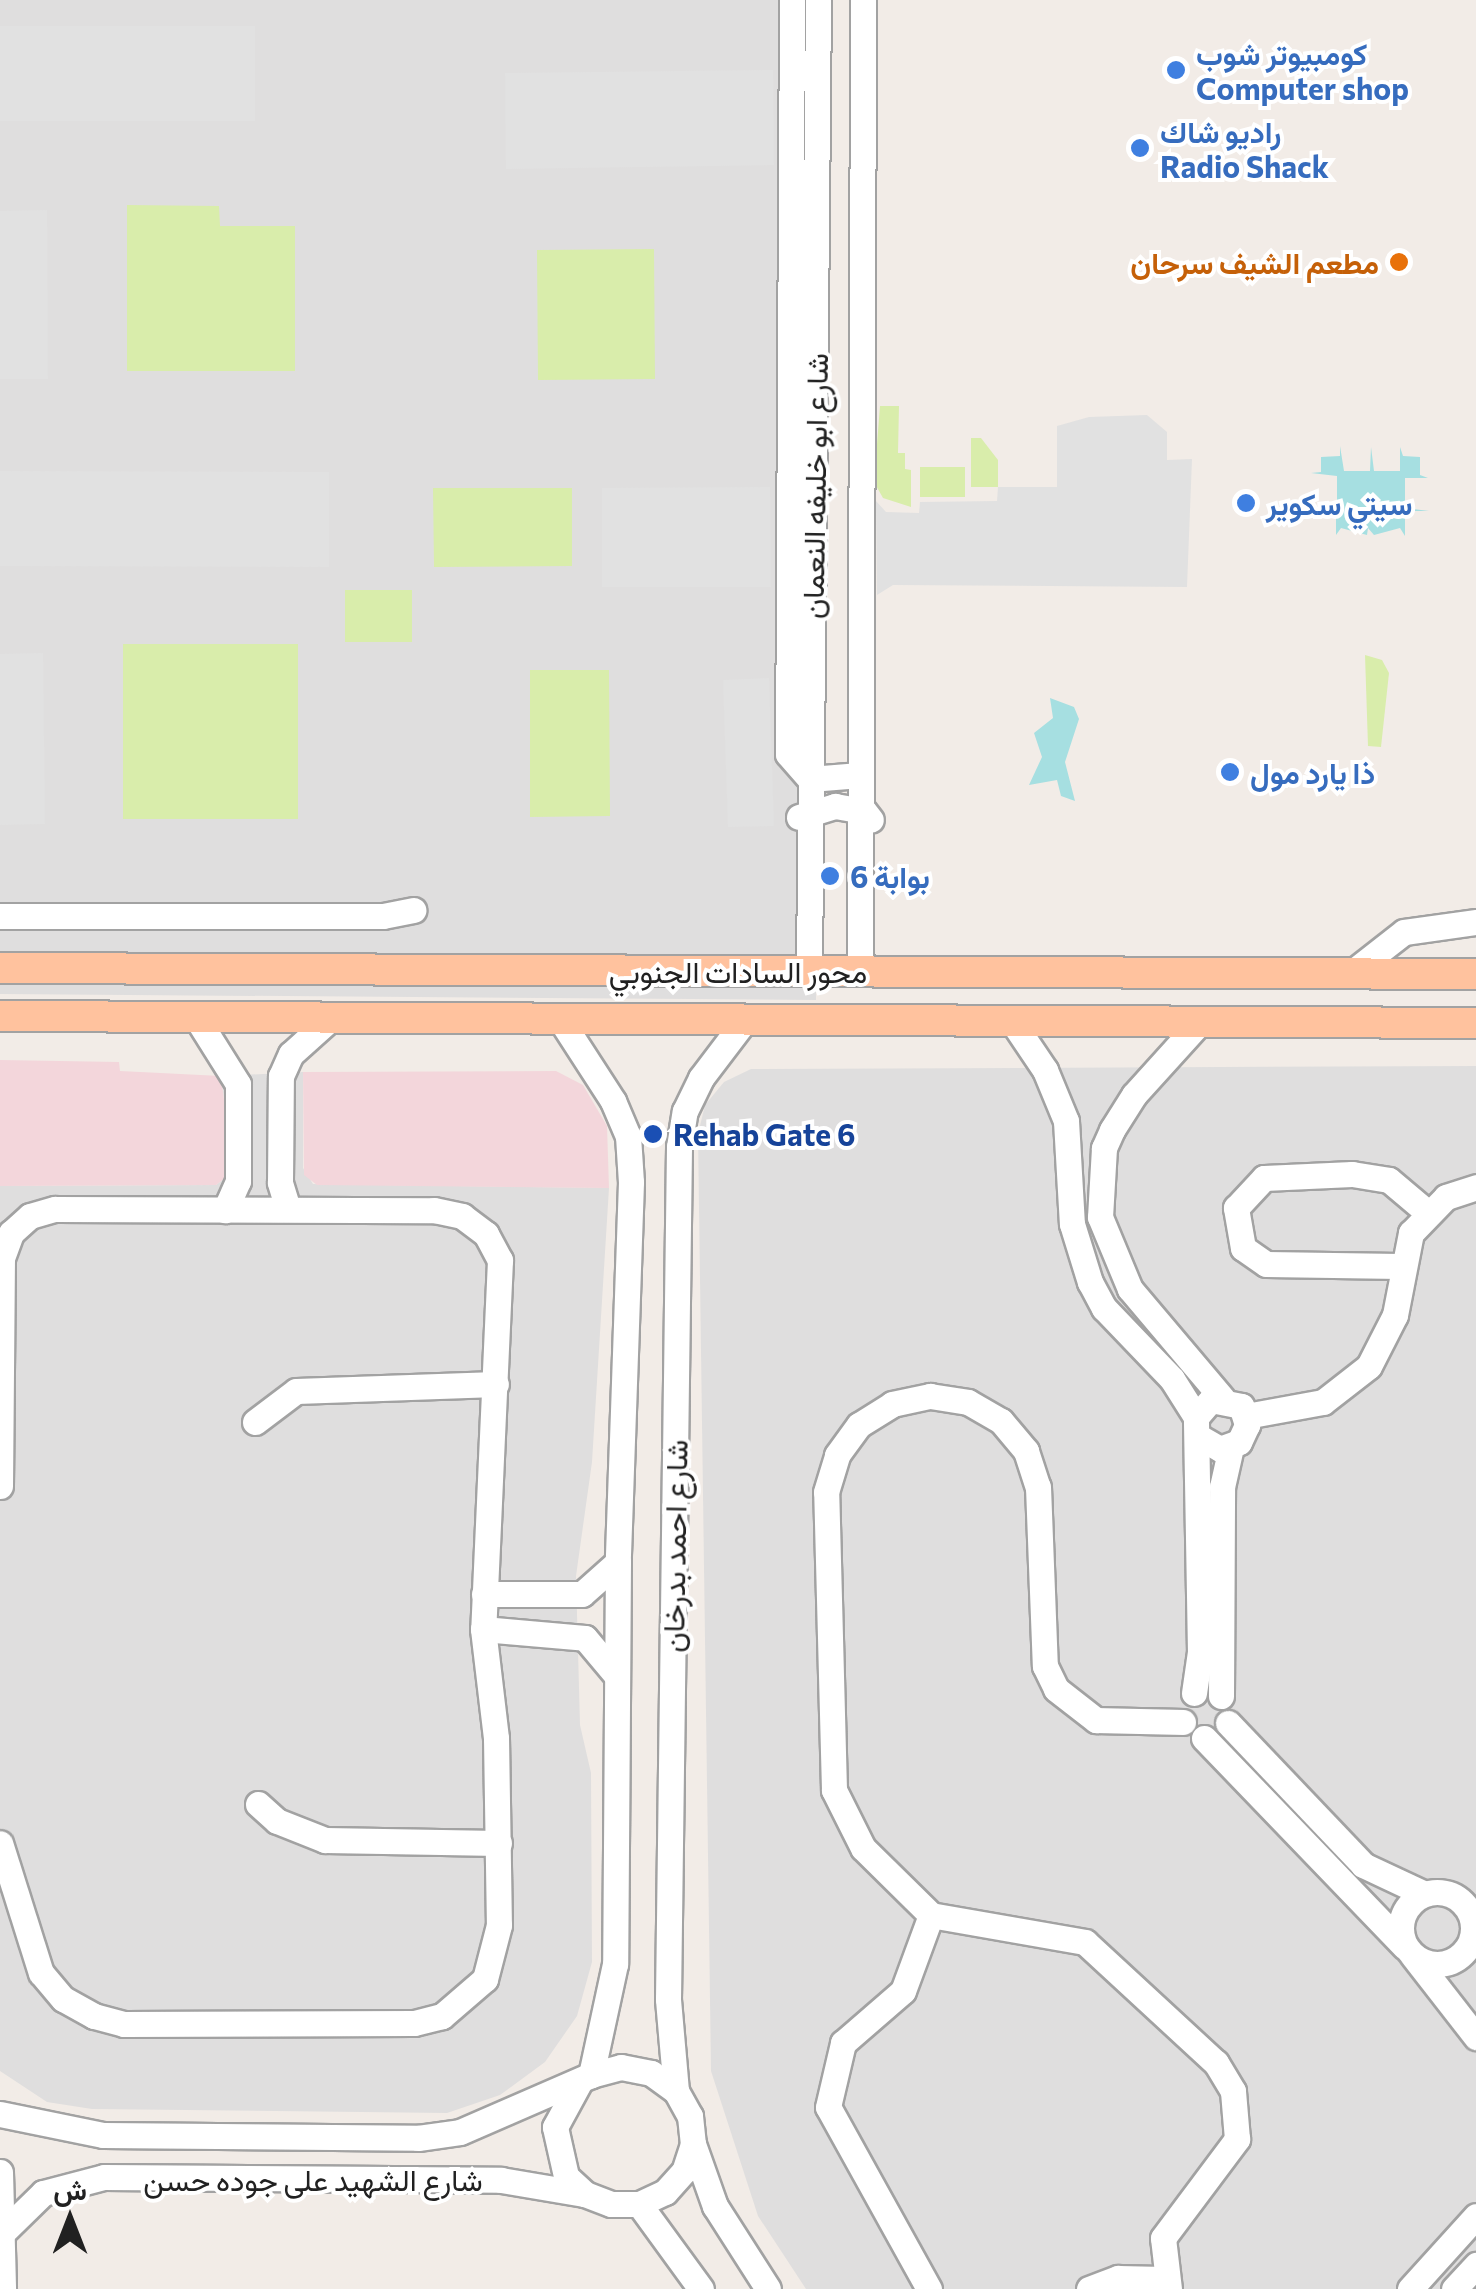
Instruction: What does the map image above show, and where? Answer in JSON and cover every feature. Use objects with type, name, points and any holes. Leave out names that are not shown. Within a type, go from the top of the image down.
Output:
[{"type":"main road","name":"محور السادات الجنوبي","points":[[0,968],[1476,974]]},
{"type":"main road","name":"محور السادات الجنوبي","points":[[0,1016],[1476,1023]]},
{"type":"street","points":[[792,0],[786,736],[792,764],[810,778],[860,775]]},
{"type":"street","name":"شارع ابو خليفه النعمان","points":[[801,972],[810,810],[818,0]]},
{"type":"street","name":"شارع ابو خليفه النعمان","points":[[863,0],[860,810],[872,824],[866,971]]},
{"type":"street","points":[[818,67],[863,68]]},
{"type":"street","points":[[810,810],[860,810]]},
{"type":"street","points":[[0,916],[384,916],[414,910]]},
{"type":"street","points":[[1350,974],[1404,932],[1476,922]]},
{"type":"street","points":[[196,1017],[235,1076],[238,1181],[226,1210]]},
{"type":"street","points":[[288,1209],[280,1182],[281,1076],[291,1054],[331,1018]]},
{"type":"street","name":"شارع احمد بدرخان","points":[[560,1019],[628,1136],[616,1675],[615,1964],[585,2079]]},
{"type":"street","name":"شارع احمد بدرخان","points":[[676,2091],[668,1999],[679,1147],[685,1111],[700,1078],[745,1020]]},
{"type":"street","points":[[1012,1021],[1060,1099],[1070,1146],[1079,1254],[1104,1308],[1172,1379],[1198,1427],[1232,1447]]},
{"type":"street","points":[[1200,1022],[1134,1095],[1104,1148],[1102,1200],[1116,1267],[1222,1398],[1246,1416],[1323,1402],[1369,1366],[1395,1315],[1400,1266],[1427,1212],[1476,1186]]},
{"type":"street","points":[[235,1076],[281,1076]]},
{"type":"street","points":[[1070,1146],[1104,1148]]},
{"type":"street","points":[[1400,1266],[1266,1264],[1243,1248],[1236,1208],[1264,1178],[1352,1174],[1389,1180],[1427,1212]]},
{"type":"street","points":[[238,1181],[280,1182]]},
{"type":"street","points":[[1072,1199],[1102,1200]]},
{"type":"street","points":[[0,1486],[2,1258],[11,1234],[30,1216],[56,1209],[434,1210],[462,1216],[486,1234],[500,1260],[502,1289],[483,1629],[500,1843],[496,1953],[466,2001],[442,2016],[414,2023],[144,2024],[94,2016],[63,2000],[40,1973],[0,1843]]},
{"type":"street","points":[[255,1422],[296,1390],[496,1384]]},
{"type":"street","points":[[1089,2289],[1118,2278],[1166,2284],[1163,2238],[1237,2140],[1233,2091],[1216,2062],[1085,1942],[930,1915],[864,1848],[834,1790],[826,1492],[836,1456],[860,1424],[892,1404],[930,1396],[968,1402],[1001,1421],[1026,1450],[1038,1487],[1045,1666],[1056,1690],[1096,1720],[1182,1722],[1204,1738],[1408,1951],[1476,2038]]},
{"type":"street","points":[[1182,1722],[1183,1706],[1194,1693],[1200,1652],[1198,1427],[1202,1406],[1222,1398]]},
{"type":"street","points":[[1246,1416],[1245,1434],[1232,1447],[1222,1487],[1221,1696],[1228,1723],[1363,1865],[1426,1894],[1451,1894],[1473,1908],[1471,1958],[1435,1965],[1408,1951]]},
{"type":"street","points":[[484,1594],[582,1594],[618,1562]]},
{"type":"street","points":[[483,1629],[584,1638],[616,1675]]},
{"type":"street","points":[[1194,1693],[1221,1696]]},
{"type":"street","points":[[1204,1738],[1219,1735],[1228,1723]]},
{"type":"street","points":[[258,1804],[277,1821],[324,1840],[500,1843]]},
{"type":"street","points":[[1408,1951],[1405,1909],[1426,1894]]},
{"type":"street","points":[[929,2289],[828,2108],[828,2084],[843,2043],[903,1991],[930,1915]]},
{"type":"street","points":[[692,2144],[684,2170],[665,2192],[640,2204],[611,2204],[585,2194],[566,2176],[555,2140],[563,2102],[585,2079],[621,2067],[651,2073],[676,2091],[690,2116],[692,2144],[716,2206],[768,2289]]},
{"type":"street","name":"شارع الشهيد على جوده حسن","points":[[0,2114],[103,2135],[418,2138],[460,2132],[585,2079]]},
{"type":"street","points":[[0,2172],[2,2289]]},
{"type":"street","name":"شارع الشهيد على جوده حسن","points":[[1,2235],[43,2193],[104,2177],[459,2179],[585,2194]]},
{"type":"street","points":[[640,2204],[701,2289]]},
{"type":"street","points":[[1410,2289],[1476,2216]]},
{"type":"street","points":[[1430,2268],[1453,2289],[1476,2265]]},
{"type":"shaded area","points":[[0,0],[820,0],[816,1000],[0,994]]},
{"type":"shaded area","points":[[0,26],[255,26],[255,121],[0,121]]},
{"type":"shaded area","points":[[773,70],[774,165],[506,169],[505,73]]},
{"type":"shaded area","points":[[47,210],[48,379],[0,379],[0,211]]},
{"type":"shaded area","points":[[1147,415],[1167,432],[1167,460],[1192,459],[1187,587],[893,585],[877,595],[876,501],[886,512],[919,513],[920,502],[997,501],[998,487],[1057,487],[1057,426],[1089,417]]},
{"type":"shaded area","points":[[0,471],[329,472],[329,567],[0,566]]},
{"type":"shaded area","points":[[770,487],[771,587],[602,587],[602,488]]},
{"type":"shaded area","points":[[43,653],[45,824],[0,825],[0,654]]},
{"type":"shaded area","points":[[769,678],[774,826],[728,827],[723,680]]},
{"type":"shaded area","points":[[0,1060],[119,1062],[120,1071],[221,1076],[233,1172],[216,1185],[0,1186]]},
{"type":"shaded area","points":[[1476,1066],[1476,2289],[806,2289],[758,2216],[711,2071],[698,1134],[705,1105],[724,1082],[751,1069]]},
{"type":"shaded area","points":[[556,1071],[583,1085],[607,1126],[609,1188],[317,1185],[304,1175],[303,1072]]},
{"type":"shaded area","points":[[303,1072],[303,1168],[313,1184],[609,1188],[592,1462],[576,1576],[580,1725],[591,1773],[592,1962],[577,2016],[545,2062],[500,2095],[447,2113],[92,2109],[47,2102],[0,2071],[0,1186],[216,1185],[233,1172],[221,1076]]},
{"type":"green space","points":[[127,205],[219,206],[220,226],[295,226],[295,371],[127,371]]},
{"type":"green space","points":[[654,249],[655,379],[538,380],[537,250]]},
{"type":"green space","points":[[880,406],[899,406],[898,453],[905,453],[905,469],[911,470],[911,507],[883,498],[874,482]]},
{"type":"green space","points":[[971,438],[981,438],[998,460],[998,487],[971,487]]},
{"type":"green space","points":[[920,467],[965,467],[965,497],[920,497]]},
{"type":"green space","points":[[433,488],[572,488],[572,566],[434,567]]},
{"type":"green space","points":[[345,590],[412,590],[412,642],[345,642]]},
{"type":"green space","points":[[123,644],[298,644],[298,819],[123,819]]},
{"type":"green space","points":[[1365,655],[1382,660],[1389,673],[1381,747],[1368,746]]},
{"type":"green space","points":[[530,670],[609,670],[610,816],[530,817]]},
{"type":"water","points":[[1340,446],[1344,471],[1370,471],[1371,447],[1374,471],[1400,471],[1400,447],[1403,456],[1420,457],[1420,475],[1428,478],[1405,478],[1405,508],[1429,511],[1405,511],[1405,536],[1400,528],[1374,535],[1368,528],[1367,535],[1341,528],[1336,535],[1336,510],[1312,509],[1337,507],[1337,476],[1311,473],[1321,472],[1321,457],[1340,456]]},
{"type":"water","points":[[1050,698],[1074,707],[1079,719],[1065,762],[1075,801],[1061,796],[1057,780],[1029,785],[1042,757],[1034,733],[1053,718]]},
{"type":"place","name":"كومبيوتر شوب Computer shop","points":[[1176,70]]},
{"type":"place","name":"راديو شاك Radio Shack","points":[[1140,148]]},
{"type":"place","name":"مطعم الشيف سرحان","points":[[1399,262]]},
{"type":"place","name":"سيتي سكوير","points":[[1246,503]]},
{"type":"place","name":"ذا يارد مول","points":[[1230,772]]},
{"type":"place","name":"بوابة 6","points":[[830,876]]},
{"type":"place","name":"Rehab Gate 6","points":[[653,1134]]}]
